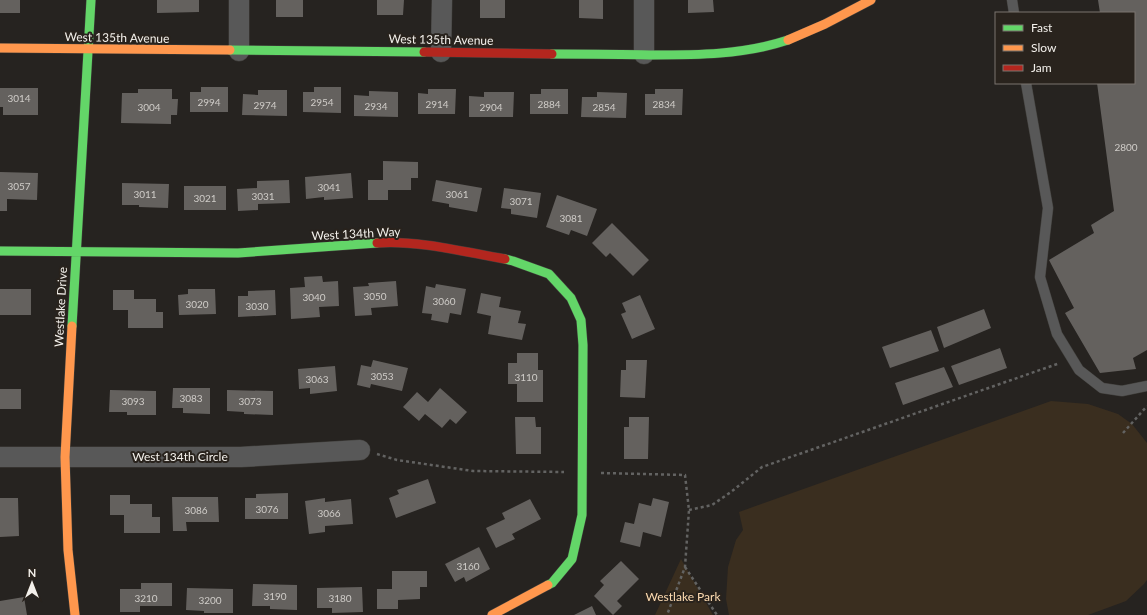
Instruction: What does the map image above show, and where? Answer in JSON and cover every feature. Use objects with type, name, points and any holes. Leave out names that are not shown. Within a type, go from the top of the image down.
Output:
[{"type":"street","name":"Westlake Drive","points":[[75,615],[68,550],[65,457],[91,0]]},
{"type":"street","points":[[239,0],[239,51]]},
{"type":"street","points":[[441,52],[442,0]]},
{"type":"street","points":[[644,0],[644,54]]},
{"type":"street","name":"West 135th Avenue","points":[[0,48],[706,54],[744,50],[779,43],[822,27],[871,0]]},
{"type":"street","name":"West 134th Way","points":[[0,251],[238,252],[391,242],[424,245],[513,261],[548,274],[571,298],[581,320],[583,345],[582,515],[572,559],[552,583],[492,615]]},
{"type":"street","name":"West 134th Circle","points":[[0,457],[241,458],[360,450]]},
{"type":"lane","points":[[1012,0],[1014,12]]},
{"type":"lane","points":[[1026,84],[1048,208],[1040,277],[1057,334],[1079,370],[1102,388],[1122,391],[1147,386]]},
{"type":"path","points":[[689,510],[712,505],[762,467],[1072,359]]},
{"type":"path","points":[[1123,433],[1147,406]]},
{"type":"path","points":[[360,450],[397,460],[473,471],[685,475],[689,510],[685,567],[667,615]]},
{"type":"path","points":[[685,567],[717,615]]},
{"type":"green space","points":[[1051,401],[1088,404],[1118,414],[1132,424],[1147,443],[1147,580],[1126,601],[1088,615],[729,615],[726,599],[728,567],[736,540],[743,530],[739,512]]},
{"type":"green space","name":"Westlake Park","points":[[681,559],[713,615],[655,615]]},
{"type":"building","points":[[0,0],[20,0],[20,13],[0,13]]},
{"type":"building","points":[[157,0],[199,0],[199,12],[157,13]]},
{"type":"building","points":[[276,0],[303,0],[303,17],[276,17]]},
{"type":"building","points":[[377,0],[404,0],[403,15],[377,15]]},
{"type":"building","points":[[480,0],[505,0],[505,18],[480,18]]},
{"type":"building","points":[[579,0],[603,0],[603,19],[579,18]]},
{"type":"building","points":[[688,0],[713,0],[714,12],[688,13]]},
{"type":"building","points":[[1098,0],[1147,0],[1147,350],[1133,358],[1136,369],[1100,373],[1065,313],[1074,308],[1049,260],[1094,233],[1091,225],[1114,211],[1097,84],[1135,84],[1135,12],[1100,12]]},
{"type":"building","points":[[201,87],[228,87],[228,112],[190,112],[190,92],[201,92]]},
{"type":"building","points":[[314,87],[341,87],[341,113],[303,112],[303,92],[314,92]]},
{"type":"building","points":[[0,88],[38,88],[38,115],[3,115],[3,107],[0,107]]},
{"type":"building","points":[[138,89],[172,89],[172,99],[178,99],[177,115],[171,115],[171,124],[121,123],[122,93],[138,93]]},
{"type":"building","points":[[428,89],[456,89],[455,114],[418,114],[418,93],[428,94]]},
{"type":"building","points":[[541,89],[568,89],[568,114],[530,114],[530,94],[541,94]]},
{"type":"building","points":[[655,89],[683,89],[682,115],[645,115],[645,94],[655,94]]},
{"type":"building","points":[[258,90],[287,90],[287,116],[242,115],[243,94],[258,95]]},
{"type":"building","points":[[369,91],[398,92],[398,117],[354,116],[354,95],[369,96]]},
{"type":"building","points":[[484,92],[514,92],[513,117],[469,117],[469,96],[484,97]]},
{"type":"building","points":[[597,92],[627,93],[626,118],[581,117],[582,97],[597,97]]},
{"type":"building","points":[[383,161],[418,162],[418,178],[411,178],[411,190],[388,190],[388,200],[368,200],[368,180],[383,180]]},
{"type":"building","points":[[0,172],[38,173],[37,200],[7,199],[7,211],[0,211]]},
{"type":"building","points":[[351,173],[353,198],[324,200],[324,197],[306,199],[305,177]]},
{"type":"building","points":[[289,180],[290,203],[258,204],[258,210],[238,211],[237,189],[257,188],[257,181]]},
{"type":"building","points":[[436,180],[482,188],[477,212],[449,207],[449,204],[432,201]]},
{"type":"building","points":[[122,183],[169,184],[168,208],[122,205]]},
{"type":"building","points":[[184,186],[226,186],[226,210],[184,210]]},
{"type":"building","points":[[504,188],[541,193],[537,218],[511,214],[511,209],[501,208]]},
{"type":"building","points":[[557,195],[597,209],[587,236],[571,230],[569,235],[546,227]]},
{"type":"building","points":[[612,223],[649,260],[633,276],[610,253],[606,257],[592,243]]},
{"type":"building","points":[[322,276],[323,282],[338,281],[339,306],[319,307],[320,317],[291,319],[290,288],[305,287],[304,277]]},
{"type":"building","points":[[396,281],[398,306],[371,308],[372,315],[355,316],[353,287],[369,286],[368,283]]},
{"type":"building","points":[[436,284],[466,289],[461,315],[450,313],[448,323],[431,320],[432,314],[422,313],[426,286],[435,288]]},
{"type":"building","points":[[0,289],[31,289],[31,315],[0,315]]},
{"type":"building","points":[[188,289],[215,289],[216,314],[179,315],[178,295],[188,294]]},
{"type":"building","points":[[113,290],[134,290],[134,299],[156,299],[156,312],[163,312],[163,328],[128,328],[128,310],[113,310]]},
{"type":"building","points":[[275,290],[276,315],[238,317],[238,296],[248,296],[248,291]]},
{"type":"building","points":[[481,293],[501,297],[499,307],[521,311],[518,323],[526,324],[522,340],[488,334],[491,316],[477,313]]},
{"type":"building","points":[[640,295],[655,329],[632,339],[621,314],[626,312],[622,303]]},
{"type":"building","points":[[984,309],[991,328],[944,348],[937,327]]},
{"type":"building","points":[[931,330],[939,351],[890,368],[882,347]]},
{"type":"building","points":[[1000,348],[1007,368],[959,385],[951,366]]},
{"type":"building","points":[[517,353],[538,353],[538,370],[543,370],[543,402],[517,402],[517,384],[508,384],[508,363],[517,363]]},
{"type":"building","points":[[373,360],[408,368],[402,391],[371,384],[370,388],[357,385],[361,365],[371,367]]},
{"type":"building","points":[[626,360],[647,360],[645,398],[620,397],[621,370],[626,370]]},
{"type":"building","points":[[335,366],[337,391],[310,394],[310,388],[299,389],[298,369]]},
{"type":"building","points":[[944,367],[953,387],[903,405],[895,383]]},
{"type":"building","points":[[173,388],[210,388],[210,414],[183,413],[183,408],[172,408]]},
{"type":"building","points":[[440,388],[467,412],[456,424],[450,419],[442,428],[425,414],[419,421],[403,407],[417,392],[428,402]]},
{"type":"building","points":[[0,389],[21,389],[21,409],[0,409]]},
{"type":"building","points":[[110,390],[156,391],[156,415],[127,415],[127,412],[109,412]]},
{"type":"building","points":[[227,390],[273,391],[273,415],[244,414],[244,412],[227,411]]},
{"type":"building","points":[[515,417],[535,417],[536,427],[541,427],[541,454],[516,454]]},
{"type":"building","points":[[629,417],[649,417],[648,459],[624,459],[624,427],[629,427]]},
{"type":"building","points":[[428,479],[436,503],[396,518],[389,498],[399,494],[397,490]]},
{"type":"building","points":[[288,493],[288,519],[245,519],[245,498],[256,498],[256,494]]},
{"type":"building","points":[[110,495],[130,495],[130,504],[152,504],[152,517],[160,517],[160,533],[124,533],[124,515],[110,515]]},
{"type":"building","points":[[172,497],[218,497],[219,522],[186,522],[187,531],[173,531]]},
{"type":"building","points":[[0,498],[18,498],[19,536],[0,537]]},
{"type":"building","points":[[325,498],[325,502],[351,499],[353,524],[325,526],[325,532],[309,534],[305,501]]},
{"type":"building","points":[[653,498],[669,502],[661,537],[643,532],[640,547],[620,542],[625,522],[634,524],[639,503],[651,506]]},
{"type":"building","points":[[530,499],[541,519],[512,534],[515,539],[496,548],[486,528],[505,519],[502,513]]},
{"type":"building","points":[[479,547],[490,569],[466,582],[464,577],[455,582],[445,564]]},
{"type":"building","points":[[621,561],[639,579],[617,601],[622,606],[613,615],[594,596],[604,585],[600,581]]},
{"type":"building","points":[[392,571],[427,571],[427,587],[420,587],[420,599],[398,600],[398,609],[377,609],[377,589],[392,589]]},
{"type":"building","points":[[141,583],[172,583],[172,606],[140,606],[140,612],[120,612],[120,589],[141,589]]},
{"type":"building","points":[[253,584],[297,585],[297,610],[270,609],[270,606],[252,606]]},
{"type":"building","points":[[362,587],[363,612],[332,613],[332,608],[317,608],[317,588]]},
{"type":"building","points":[[187,588],[233,589],[233,613],[204,613],[204,611],[186,610]]},
{"type":"building","points":[[24,597],[27,615],[0,615],[0,601]]},
{"type":"building","points":[[592,606],[596,615],[574,615]]},
{"type":"traffic: fast","points":[[72,326],[91,0]]},
{"type":"traffic: fast","points":[[552,54],[650,55],[720,53],[754,49],[788,40]]},
{"type":"traffic: fast","points":[[230,50],[424,52]]},
{"type":"traffic: fast","points":[[0,251],[238,253],[377,243]]},
{"type":"traffic: fast","points":[[505,259],[549,274],[571,298],[581,320],[583,345],[582,515],[572,559],[552,583],[548,585]]},
{"type":"traffic: slow","points":[[788,40],[825,24],[871,0]]},
{"type":"traffic: slow","points":[[0,48],[230,50]]},
{"type":"traffic: slow","points":[[72,326],[65,457],[68,550],[75,615]]},
{"type":"traffic: slow","points":[[492,615],[548,585]]},
{"type":"traffic: jam","points":[[424,52],[552,54]]},
{"type":"traffic: jam","points":[[377,243],[409,243],[505,259]]}]
